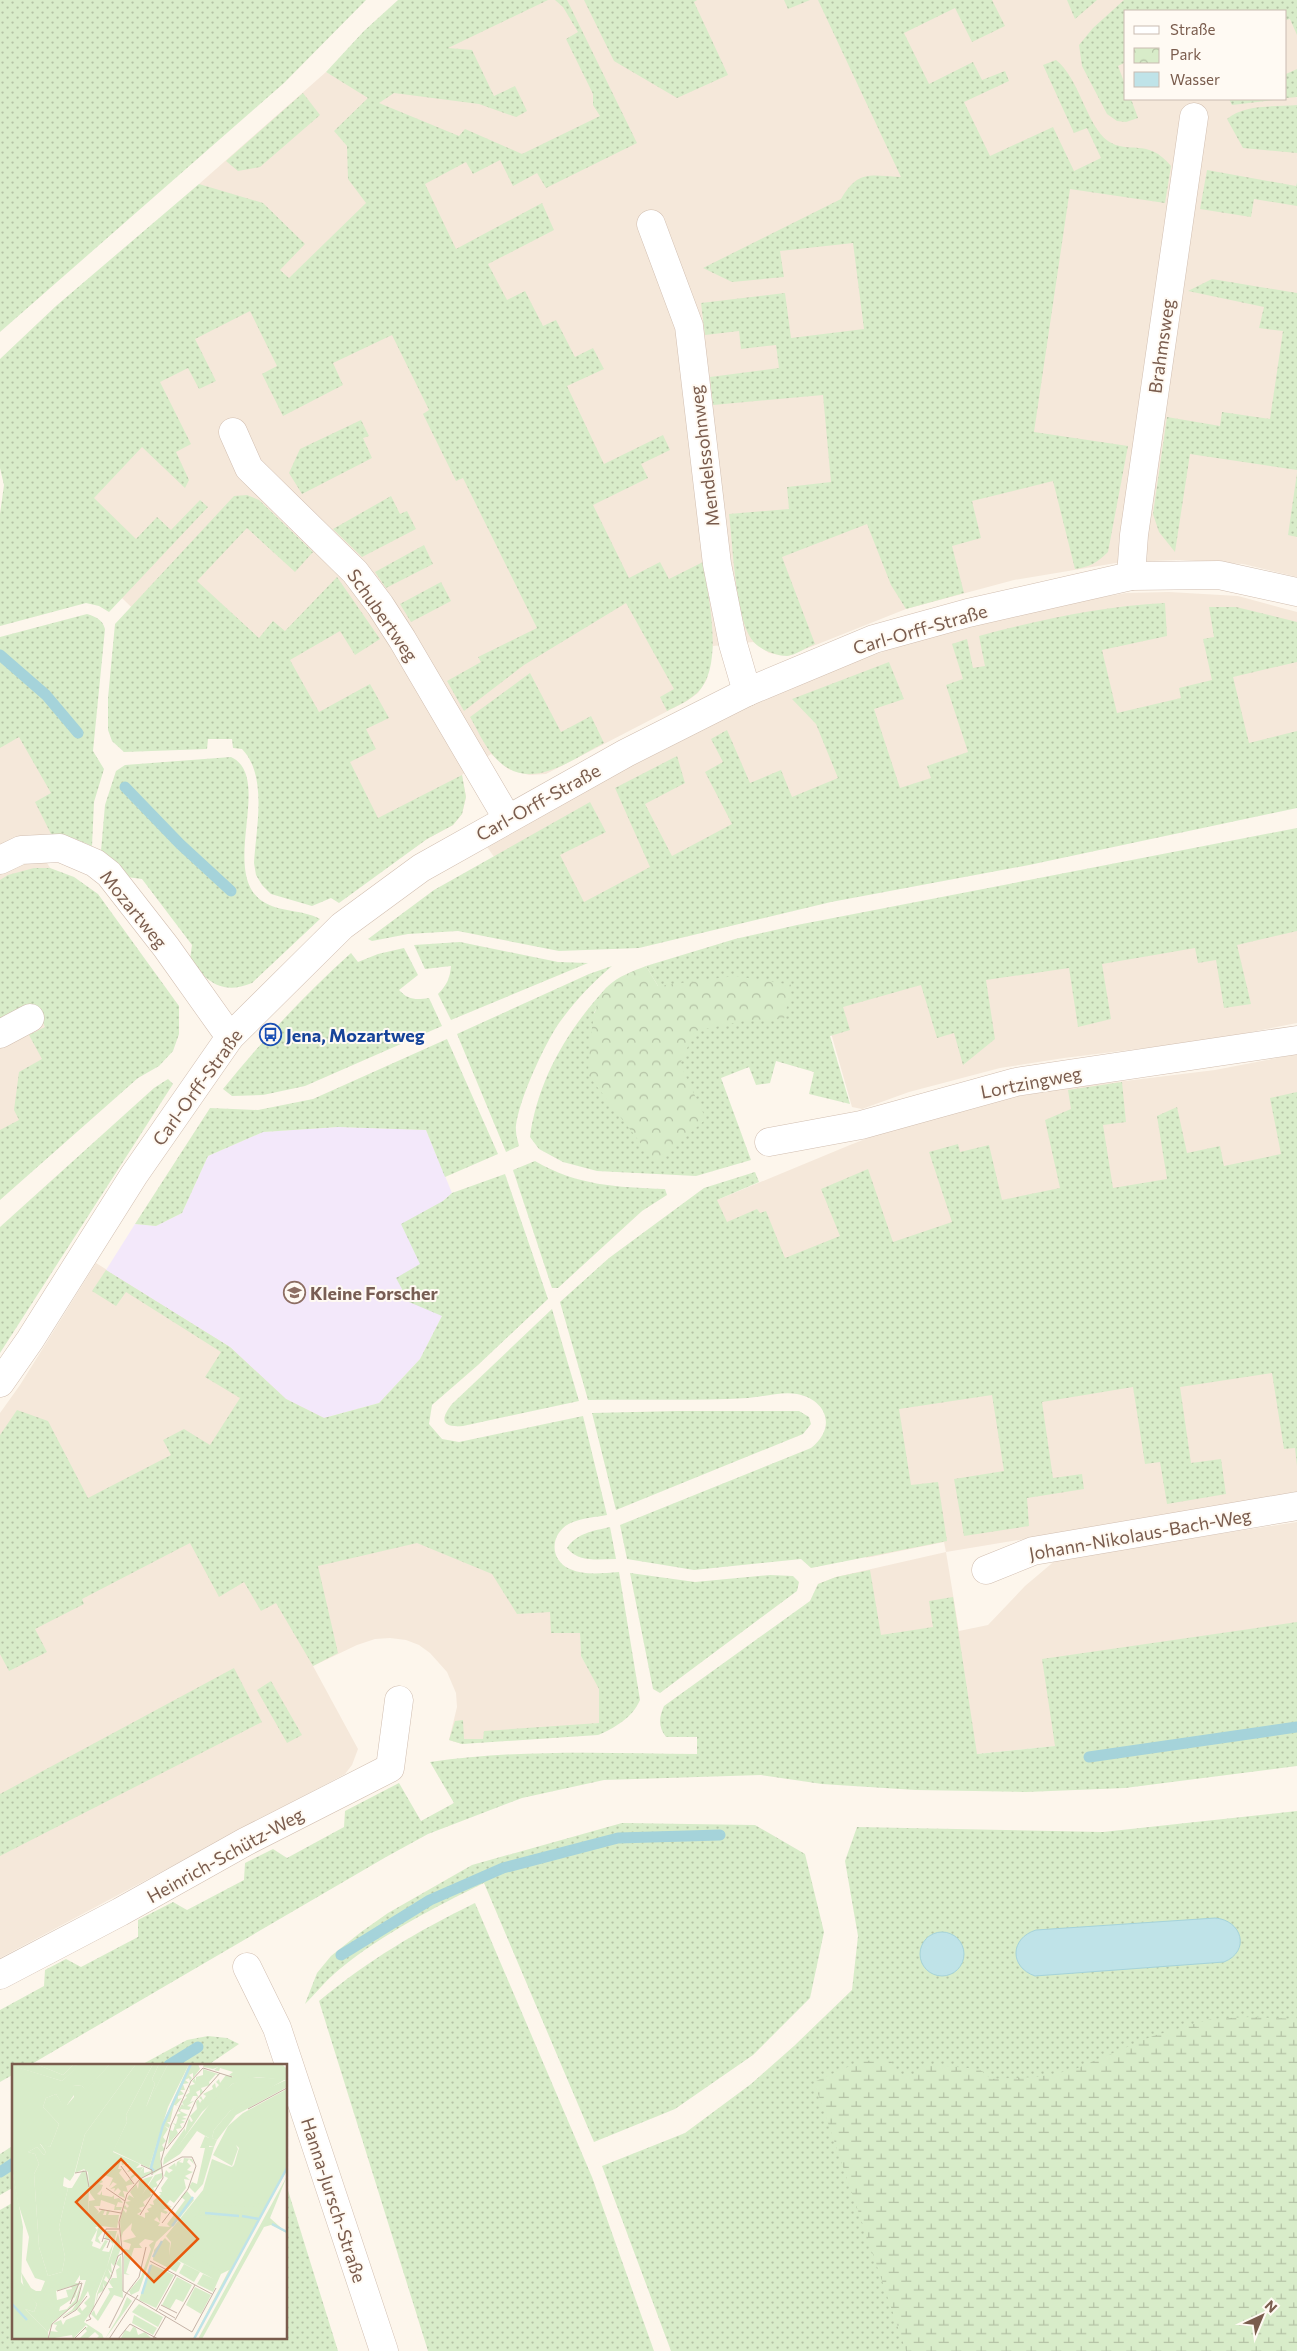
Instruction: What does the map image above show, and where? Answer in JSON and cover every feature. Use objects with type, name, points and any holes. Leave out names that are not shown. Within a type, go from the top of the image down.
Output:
[{"type":"street","name":"Brahmsweg","points":[[1131,576],[1134,535],[1194,117]]},
{"type":"street","name":"Mendelssohnweg","points":[[651,224],[689,326],[717,564],[733,644],[747,692]]},
{"type":"street","name":"Schubertweg","points":[[233,432],[249,468],[355,572],[380,605],[507,818]]},
{"type":"street","name":"Carl-Orff-Straße","points":[[0,1383],[30,1340],[134,1175],[230,1037],[342,926],[421,868],[507,818],[626,753],[747,692],[874,639],[968,613],[1131,576],[1219,575],[1297,592]]},
{"type":"street","name":"Mozartweg","points":[[0,860],[21,850],[60,848],[95,862],[109,874],[166,947],[230,1037]]},
{"type":"street","points":[[0,1034],[30,1018]]},
{"type":"street","name":"Lortzingweg","points":[[769,1142],[861,1125],[1016,1082],[1297,1040]]},
{"type":"street","name":"Johann-Nikolaus-Bach-Weg","points":[[986,1570],[1033,1551],[1297,1506]]},
{"type":"street","name":"Heinrich-Schütz-Weg","points":[[0,1975],[114,1916],[245,1842],[390,1768],[399,1700]]},
{"type":"street","name":"Hanna-Jursch-Straße","points":[[247,1967],[277,2028],[384,2351]]},
{"type":"shaded area","points":[[511,0],[1297,0],[1297,577],[1243,564],[1180,560],[1122,562],[1014,580],[906,609],[788,656],[769,653],[753,642],[713,646],[707,679],[698,693],[687,701],[546,774],[529,775],[508,769],[491,754],[462,775],[466,797],[462,814],[453,825],[427,839],[350,893],[222,696],[122,598],[11,385],[221,213],[199,184],[326,72],[357,90]]},
{"type":"shaded area","points":[[1169,592],[1238,596],[1297,612],[1297,780],[550,936],[485,844],[598,781],[803,680],[916,640],[1021,611],[1126,593]]},
{"type":"shaded area","points":[[0,673],[87,783],[51,834],[30,836],[137,1006],[0,1171]]},
{"type":"shaded area","points":[[1297,853],[1297,1023],[1210,1040],[1000,1068],[909,1092],[862,1109],[852,1107],[804,938]]},
{"type":"shaded area","points":[[1297,1054],[1297,1260],[776,1350],[705,1205],[917,1119],[1007,1098],[1068,1088],[1215,1070]]},
{"type":"shaded area","name":"Kleine Forscher","points":[[338,1127],[426,1130],[452,1193],[443,1201],[442,1316],[420,1359],[379,1403],[324,1418],[286,1399],[230,1347],[106,1270],[135,1224],[156,1226],[182,1213],[208,1156],[263,1132]]},
{"type":"shaded area","points":[[96,1263],[230,1347],[380,1452],[580,1633],[581,1656],[600,1689],[599,1723],[462,1744],[449,1740],[457,1707],[456,1693],[447,1672],[430,1653],[419,1645],[406,1640],[390,1638],[375,1639],[357,1645],[313,1666],[358,1749],[352,1765],[345,1774],[0,1958],[0,1413],[20,1385]]},
{"type":"shaded area","points":[[1297,1314],[1297,1494],[946,1552],[944,1542],[866,1558],[832,1401]]},
{"type":"shaded area","points":[[1297,1522],[1297,1712],[1055,1746],[977,1754],[818,1584],[836,1577],[946,1552],[959,1631],[988,1625],[1025,1586],[1057,1559]]},
{"type":"green space","points":[[0,0],[366,0],[284,83],[0,332]]},
{"type":"green space","points":[[398,0],[548,0],[448,48],[472,50],[494,96],[515,86],[527,111],[516,117],[479,104],[394,93],[379,103],[459,136],[465,129],[522,154],[600,116],[593,105],[593,94],[566,39],[578,32],[563,7],[555,0],[567,0],[637,143],[546,188],[537,173],[513,186],[500,160],[473,174],[466,162],[425,184],[456,249],[542,203],[554,230],[488,264],[507,300],[525,291],[543,326],[556,320],[575,357],[593,348],[604,369],[567,386],[604,464],[663,435],[670,450],[641,464],[648,478],[593,505],[629,578],[660,562],[669,579],[703,562],[711,612],[713,649],[710,666],[706,681],[697,693],[667,711],[660,697],[674,689],[626,603],[524,665],[464,711],[447,681],[481,662],[478,657],[537,628],[463,478],[456,481],[423,414],[429,410],[392,335],[333,363],[343,385],[283,416],[262,374],[277,366],[250,311],[195,339],[216,381],[199,389],[188,368],[160,382],[191,444],[176,452],[189,480],[185,488],[142,447],[94,498],[136,539],[157,517],[171,530],[200,500],[208,507],[109,612],[99,606],[86,603],[0,626],[0,514],[4,485],[0,468],[0,359],[56,306],[199,184],[263,203],[305,244],[280,270],[289,278],[366,203],[348,179],[347,146],[334,131],[368,98],[326,72],[364,31]]},
{"type":"green space","points":[[584,0],[697,0],[694,2],[728,75],[677,98],[614,61]]},
{"type":"green space","points":[[784,0],[810,0],[788,9]]},
{"type":"green space","points":[[818,0],[992,0],[1005,26],[972,42],[955,8],[904,33],[929,84],[973,62],[982,80],[1005,71],[1009,81],[964,102],[990,156],[1053,127],[1074,171],[1101,158],[1087,128],[1074,133],[1043,65],[1056,60],[1071,78],[1100,134],[1116,145],[1146,149],[1154,152],[1171,166],[1165,203],[1070,189],[1034,432],[1128,446],[1108,552],[1093,564],[1075,569],[1053,481],[972,501],[981,538],[952,546],[964,593],[906,609],[891,585],[867,524],[782,557],[815,644],[794,654],[783,656],[764,650],[753,641],[747,630],[739,599],[729,514],[789,509],[787,487],[831,482],[823,395],[713,405],[710,377],[779,368],[776,345],[741,349],[739,331],[705,335],[701,303],[785,293],[791,338],[864,329],[853,243],[780,251],[784,277],[732,282],[703,268],[841,199],[847,189],[866,176],[901,177]]},
{"type":"green space","points":[[1067,0],[1097,0],[1075,19]]},
{"type":"green space","points":[[1124,0],[1297,0],[1297,35],[1290,19],[1287,20],[1287,10],[1124,10],[1124,63],[1118,66],[1124,82],[1124,100],[1131,100],[1138,118],[1126,122],[1117,121],[1107,114],[1082,66],[1079,45],[1093,28]]},
{"type":"green space","points":[[1297,69],[1297,97],[1287,98],[1287,74]]},
{"type":"green space","points":[[303,93],[320,115],[260,167],[238,171],[226,161]]},
{"type":"green space","points":[[1230,100],[1274,100],[1232,105]]},
{"type":"green space","points":[[1297,105],[1297,153],[1243,148],[1227,119],[1234,114],[1251,109]]},
{"type":"green space","points":[[1207,170],[1296,186],[1297,183],[1297,206],[1254,199],[1251,217],[1200,209]]},
{"type":"green space","points":[[1212,279],[1297,293],[1297,470],[1190,454],[1175,552],[1159,532],[1153,514],[1167,417],[1220,426],[1222,412],[1270,419],[1283,331],[1259,328],[1264,307],[1188,291]]},
{"type":"green space","points":[[361,420],[369,436],[363,438],[372,458],[302,494],[289,473],[300,449]]},
{"type":"green space","points":[[1297,473],[1297,537],[1288,535]]},
{"type":"green space","points":[[247,495],[259,500],[313,552],[295,572],[247,528],[197,581],[259,638],[273,621],[285,631],[337,577],[380,639],[355,655],[340,631],[290,660],[319,712],[370,684],[389,718],[366,729],[376,749],[350,762],[378,818],[462,775],[466,797],[462,814],[453,825],[427,839],[339,903],[331,898],[312,906],[271,894],[262,885],[256,875],[254,863],[258,819],[258,788],[255,773],[250,760],[242,749],[233,748],[232,739],[208,739],[207,749],[124,752],[112,741],[108,730],[108,698],[115,624],[234,496]]},
{"type":"green space","points":[[391,496],[400,514],[407,511],[416,529],[362,557],[333,529]]},
{"type":"green space","points":[[424,545],[433,564],[386,588],[375,572]]},
{"type":"green space","points":[[441,582],[451,601],[411,622],[400,604]]},
{"type":"green space","points":[[1165,603],[1167,636],[1102,650],[1117,713],[1181,698],[1179,688],[1212,680],[1203,639],[1214,637],[1209,607],[1236,607],[1297,622],[1297,662],[1233,677],[1249,743],[1297,731],[1297,808],[1029,865],[831,902],[639,948],[559,951],[458,931],[408,934],[372,941],[368,939],[434,890],[590,802],[606,832],[560,855],[584,902],[650,867],[615,788],[677,756],[685,783],[645,804],[672,856],[732,824],[705,772],[723,762],[711,739],[727,730],[750,783],[781,770],[792,797],[838,778],[816,724],[792,699],[889,662],[904,699],[874,709],[900,788],[931,778],[927,766],[968,752],[946,685],[963,679],[952,644],[967,639],[973,668],[985,666],[979,636],[1071,615],[1118,607]]},
{"type":"green space","points":[[87,614],[98,619],[105,629],[93,751],[104,769],[94,802],[92,846],[73,838],[51,834],[35,802],[51,793],[19,737],[0,748],[0,637]]},
{"type":"green space","points":[[530,673],[561,732],[591,716],[604,743],[561,766],[533,774],[519,773],[505,766],[492,754],[470,717]]},
{"type":"green space","points":[[231,757],[243,768],[248,784],[245,869],[250,887],[262,901],[269,905],[320,919],[252,983],[233,988],[217,985],[203,975],[190,960],[192,945],[142,879],[127,877],[101,851],[105,805],[116,771],[125,765]]},
{"type":"green space","points":[[1297,828],[1297,931],[1237,945],[1251,1004],[1224,1008],[1216,960],[1198,963],[1195,948],[1102,964],[1111,1019],[1078,1027],[1069,968],[986,980],[995,1039],[963,1065],[954,1033],[937,1038],[921,985],[843,1007],[850,1030],[830,1036],[850,1104],[809,1094],[814,1072],[776,1061],[770,1083],[756,1085],[749,1067],[721,1078],[751,1160],[696,1176],[597,1171],[563,1162],[539,1149],[530,1137],[540,1095],[548,1075],[557,1056],[580,1020],[607,987],[594,1013],[658,986],[646,966],[735,939],[797,925]]},
{"type":"green space","points":[[34,868],[50,868],[74,877],[98,894],[179,1006],[179,1034],[173,1051],[159,1066],[138,1078],[0,1200],[0,1130],[19,1120],[14,1110],[19,1072],[42,1059],[29,1035],[45,1027],[35,1005],[0,1025],[0,880],[8,875]]},
{"type":"green space","points":[[460,942],[558,962],[588,963],[451,1020],[438,994],[448,981],[451,966],[425,969],[414,945]]},
{"type":"green space","points":[[404,948],[418,975],[399,990],[412,998],[429,998],[442,1026],[305,1086],[263,1095],[232,1096],[223,1089],[284,1019],[351,953],[358,962],[378,954]]},
{"type":"green space","points":[[612,966],[573,1005],[548,1041],[526,1090],[517,1120],[516,1131],[519,1146],[506,1152],[457,1034],[589,974]]},
{"type":"green space","points":[[646,966],[658,986],[735,976],[792,985],[784,1019],[748,1020],[695,1031],[680,1064],[706,1119],[656,1163],[588,1075],[594,1015],[602,993],[617,979]]},
{"type":"green space","points":[[447,1039],[498,1154],[445,1177],[426,1130],[338,1127],[263,1132],[208,1156],[182,1213],[156,1226],[135,1224],[210,1108],[258,1110],[313,1099]]},
{"type":"green space","points":[[168,1079],[173,1084],[0,1353],[0,1227],[154,1088]]},
{"type":"green space","points":[[1122,1082],[1126,1122],[1103,1125],[1113,1188],[1167,1179],[1157,1116],[1177,1107],[1187,1153],[1220,1146],[1224,1166],[1281,1154],[1270,1098],[1297,1092],[1297,1466],[1295,1448],[1284,1449],[1272,1373],[1180,1387],[1191,1463],[1221,1459],[1226,1494],[1167,1504],[1160,1462],[1145,1464],[1133,1387],[1042,1402],[1053,1478],[1082,1474],[1084,1489],[1027,1498],[1029,1526],[964,1536],[954,1479],[1004,1471],[992,1395],[899,1409],[911,1485],[938,1482],[947,1541],[811,1568],[801,1559],[694,1570],[627,1559],[620,1525],[811,1448],[824,1432],[825,1416],[816,1402],[807,1397],[791,1393],[728,1399],[588,1400],[560,1302],[609,1258],[704,1188],[755,1172],[759,1182],[717,1200],[727,1222],[757,1209],[760,1213],[766,1211],[785,1258],[840,1236],[821,1189],[868,1169],[893,1242],[952,1222],[929,1152],[958,1144],[960,1152],[989,1145],[1002,1200],[1060,1188],[1045,1120],[1071,1109],[1068,1090]]},
{"type":"green space","points":[[535,1161],[567,1176],[582,1180],[614,1186],[665,1189],[667,1195],[642,1211],[558,1288],[552,1288],[513,1170]]},
{"type":"green space","points":[[505,1174],[548,1299],[478,1365],[432,1405],[429,1424],[442,1439],[459,1442],[583,1416],[607,1515],[573,1522],[566,1526],[556,1538],[555,1552],[563,1564],[570,1569],[582,1573],[619,1572],[640,1700],[633,1712],[611,1729],[598,1735],[462,1744],[449,1740],[455,1721],[463,1720],[464,1739],[483,1739],[484,1731],[599,1723],[599,1689],[581,1656],[580,1633],[551,1633],[550,1612],[517,1614],[492,1574],[417,1543],[318,1566],[338,1653],[313,1666],[276,1603],[261,1611],[244,1582],[219,1597],[190,1543],[82,1599],[84,1604],[35,1629],[47,1652],[9,1671],[0,1654],[0,1435],[17,1410],[48,1421],[88,1498],[171,1455],[163,1440],[184,1429],[210,1445],[240,1398],[205,1377],[221,1352],[126,1292],[116,1306],[92,1291],[106,1270],[230,1347],[286,1399],[324,1418],[379,1403],[420,1359],[442,1316],[409,1302],[396,1278],[420,1264],[401,1224],[443,1201],[452,1193]]},
{"type":"green space","points":[[552,1309],[579,1401],[463,1426],[450,1426],[447,1424],[444,1418],[452,1404]]},
{"type":"green space","points":[[799,1411],[809,1417],[811,1424],[803,1434],[616,1510],[592,1413]]},
{"type":"green space","points":[[610,1527],[616,1559],[583,1558],[572,1553],[567,1548],[581,1536],[592,1531]]},
{"type":"green space","points":[[870,1570],[881,1635],[933,1627],[929,1601],[953,1597],[977,1754],[1055,1746],[1042,1659],[1297,1622],[1297,1766],[1125,1788],[1026,1792],[916,1790],[822,1784],[761,1775],[604,1780],[522,1798],[428,1834],[32,2064],[12,2064],[12,2075],[0,2082],[0,2010],[44,1986],[45,1970],[66,1959],[81,1967],[138,1937],[138,1920],[173,1902],[187,1910],[244,1880],[245,1863],[273,1849],[287,1858],[344,1827],[345,1811],[399,1783],[421,1821],[454,1803],[430,1762],[530,1753],[697,1754],[697,1737],[666,1737],[663,1733],[660,1722],[664,1706],[810,1601],[818,1584],[836,1577]]},
{"type":"green space","points":[[630,1573],[695,1582],[770,1575],[793,1576],[799,1582],[797,1591],[660,1693],[653,1689]]},
{"type":"green space","points":[[234,1668],[262,1722],[0,1856],[0,1794]]},
{"type":"green space","points":[[271,1681],[302,1735],[287,1743],[257,1690]]},
{"type":"green space","points":[[1297,1811],[1297,2351],[671,2351],[602,2166],[685,2133],[751,2084],[852,1990],[858,1936],[845,1861],[857,1827],[1103,1832]]},
{"type":"green space","points":[[622,1823],[755,1825],[805,1854],[824,1932],[810,1998],[753,2055],[675,2109],[594,2142],[484,1883],[428,1911],[374,1944],[336,1972],[305,2004],[317,1973],[331,1956],[388,1913],[472,1865]]},
{"type":"green space","points":[[475,1903],[592,2177],[654,2351],[428,2351],[319,2001],[394,1947]]},
{"type":"green space","points":[[1250,2017],[1297,2019],[1297,2351],[906,2351],[814,2082],[861,2061],[891,2060],[897,2075],[913,2075],[924,2064],[979,2069],[991,2079],[1037,2077],[1073,2070],[1153,2036],[1211,2019]]},
{"type":"green space","points":[[208,2036],[227,2038],[239,2044],[209,2064],[143,2064],[187,2040]]},
{"type":"green space","points":[[12,2146],[12,2188],[0,2195],[0,2154]]},
{"type":"green space","points":[[288,2190],[338,2351],[0,2351],[0,2210],[12,2203],[12,2338],[288,2338]]},
{"type":"water","points":[[1215,1918],[1232,1924],[1240,1937],[1238,1951],[1224,1962],[1035,1976],[1027,1972],[1017,1960],[1017,1946],[1021,1939],[1036,1930]]},
{"type":"water","points":[[946,1932],[958,1938],[963,1945],[963,1963],[958,1970],[951,1975],[938,1976],[930,1973],[923,1966],[920,1950],[923,1942],[930,1935]]},
{"type":"waterway","points":[[0,655],[46,695],[78,733]]},
{"type":"waterway","points":[[125,787],[180,844],[231,891]]},
{"type":"waterway","points":[[1089,1757],[1297,1727]]},
{"type":"waterway","points":[[341,1955],[430,1900],[503,1868],[618,1838],[720,1835]]},
{"type":"waterway","points":[[171,2064],[198,2047]]},
{"type":"waterway","points":[[0,2172],[12,2164]]},
{"type":"place","name":"Jena, Mozartweg","points":[[270,1035]]},
{"type":"place","name":"Kleine Forscher","points":[[294,1293]]}]
